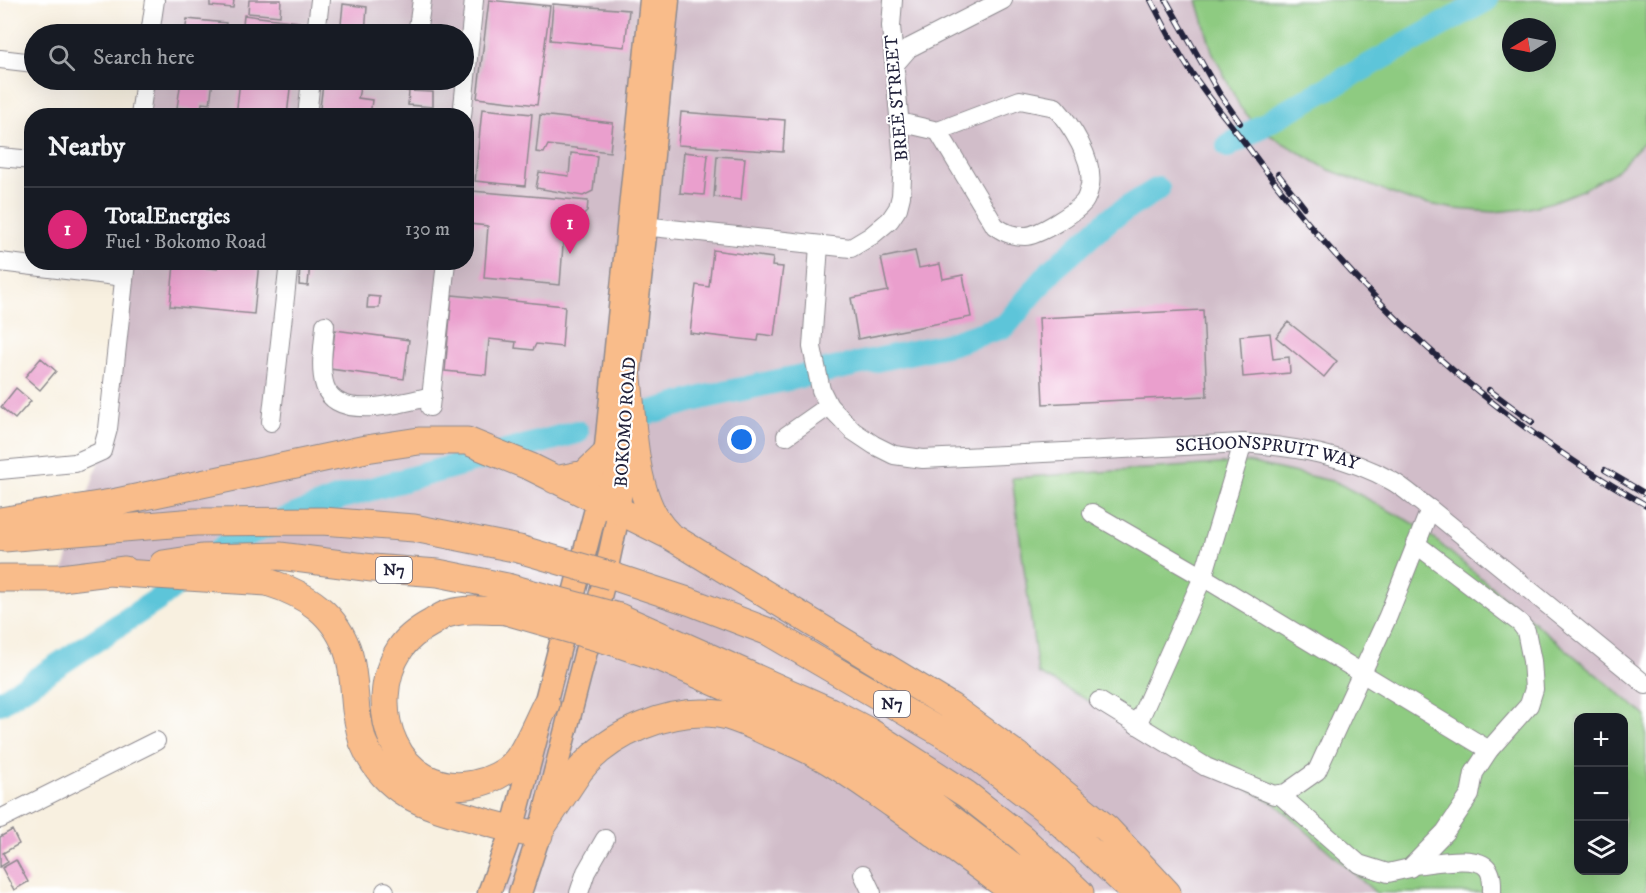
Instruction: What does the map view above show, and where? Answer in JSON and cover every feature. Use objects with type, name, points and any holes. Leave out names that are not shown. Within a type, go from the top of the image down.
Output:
[{"type":"highway","points":[[628,378],[639,477],[655,519],[670,536]]},
{"type":"highway","points":[[0,521],[117,502],[366,449],[419,441],[467,441],[531,467],[670,536],[951,707],[1022,759],[1107,830],[1167,893]]},
{"type":"highway","points":[[555,480],[585,474],[606,454]]},
{"type":"highway","name":"N7","points":[[0,538],[195,522],[322,521],[414,528],[519,549],[612,576],[691,602],[769,632],[958,743],[1049,812],[1135,893]]},
{"type":"highway","name":"N7","points":[[0,578],[61,578],[202,558],[280,556],[372,568],[438,573],[507,599],[617,629],[830,711],[870,732],[966,794],[1022,838],[1080,893]]},
{"type":"highway","points":[[107,572],[267,582],[308,598],[338,630],[349,655],[363,742],[368,754],[384,776],[405,794],[429,806],[512,830],[541,831],[579,770],[607,745],[634,730],[666,719],[688,714],[718,714],[740,720],[823,758],[939,837],[1015,893]]},
{"type":"highway","points":[[507,599],[445,614],[420,629],[400,647],[384,689],[387,723],[392,740],[404,759],[419,774],[436,783],[458,787],[489,781],[517,761],[546,704]]},
{"type":"highway","points":[[617,629],[666,660],[757,701],[844,747],[923,798],[1047,893]]},
{"type":"main road","name":"BOKOMO ROAD","points":[[520,893],[541,831],[604,581],[609,506],[628,378],[651,0]]},
{"type":"main road","name":"BOKOMO ROAD","points":[[489,893],[512,830],[546,704],[609,506],[606,454],[668,0]]},
{"type":"street","points":[[151,24],[155,0]]},
{"type":"street","points":[[317,24],[320,0]]},
{"type":"street","points":[[418,24],[422,0]]},
{"type":"street","points":[[472,24],[474,0]]},
{"type":"street","name":"BREË STREET","points":[[819,245],[851,248],[871,236],[890,220],[898,208],[903,161],[891,26],[893,0]]},
{"type":"street","points":[[896,63],[909,48],[1003,0]]},
{"type":"street","points":[[0,59],[24,62]]},
{"type":"street","points":[[141,108],[144,90]]},
{"type":"street","points":[[308,108],[310,90]]},
{"type":"street","points":[[463,108],[465,90]]},
{"type":"street","points":[[899,122],[938,131],[1020,100],[1055,106],[1070,124],[1085,153],[1090,183],[1085,201],[1066,218],[1028,237],[1008,235],[995,226],[938,131]]},
{"type":"street","points":[[0,157],[24,159]]},
{"type":"street","points":[[637,226],[819,245],[812,347],[825,398],[786,436]]},
{"type":"street","points":[[0,262],[24,264]]},
{"type":"street","points":[[0,470],[75,463],[102,451],[108,429],[125,270]]},
{"type":"street","points":[[271,422],[288,270]]},
{"type":"street","points":[[325,325],[325,385],[330,396],[339,403],[381,407],[431,402],[445,270]]},
{"type":"street","name":"SCHOONSPRUIT WAY","points":[[825,398],[853,431],[874,445],[894,455],[924,459],[1243,443],[1310,451],[1348,462],[1392,481],[1430,509],[1646,685]]},
{"type":"street","points":[[1137,725],[1203,577],[1243,443]]},
{"type":"street","points":[[1099,701],[1206,767],[1274,795],[1286,793],[1317,771],[1388,616],[1430,509]]},
{"type":"street","points":[[1092,513],[1203,577],[1489,750]]},
{"type":"street","points":[[1413,866],[1445,832],[1470,795],[1474,773],[1489,750],[1529,705],[1534,688],[1532,661],[1526,632],[1520,623],[1416,544]]},
{"type":"street","points":[[0,819],[156,741]]},
{"type":"street","points":[[1279,794],[1359,864],[1389,873],[1413,866],[1460,860],[1480,862],[1488,870],[1492,893]]},
{"type":"street","points":[[579,893],[586,872],[605,839]]},
{"type":"street","points":[[863,874],[872,893]]},
{"type":"shaded area","points":[[155,0],[1197,0],[1212,51],[1261,130],[1327,169],[1409,200],[1455,209],[1494,212],[1525,209],[1552,202],[1582,190],[1615,172],[1646,140],[1646,893],[489,893],[571,607],[280,556],[61,578],[105,442],[125,270],[474,270],[474,108],[141,108],[144,90],[474,90],[474,24],[151,24]]},
{"type":"green space","points":[[1197,0],[1646,0],[1646,140],[1615,172],[1582,190],[1552,202],[1525,209],[1494,212],[1455,209],[1409,200],[1327,169],[1261,130],[1240,107],[1212,51]]},
{"type":"green space","points":[[1248,462],[1336,482],[1420,527],[1646,716],[1646,893],[1376,893],[1277,805],[1038,673],[1012,478]]},
{"type":"building","points":[[210,0],[234,0],[233,8],[210,6]]},
{"type":"building","points":[[249,0],[281,0],[280,16],[248,13]]},
{"type":"building","points":[[489,0],[550,6],[537,105],[477,98]]},
{"type":"building","points":[[343,4],[367,7],[366,24],[341,24]]},
{"type":"building","points":[[553,4],[629,10],[625,47],[550,40]]},
{"type":"building","points":[[244,15],[299,22],[299,24],[243,24]]},
{"type":"building","points":[[187,19],[226,23],[226,24],[186,24]]},
{"type":"building","points":[[180,90],[212,90],[210,104],[202,103],[201,108],[177,108]]},
{"type":"building","points":[[239,90],[290,90],[288,108],[237,108]]},
{"type":"building","points":[[322,90],[360,90],[358,98],[372,100],[371,108],[320,108]]},
{"type":"building","points":[[409,91],[433,92],[433,107],[408,105]]},
{"type":"building","points":[[482,109],[532,114],[525,186],[475,181]]},
{"type":"building","points":[[681,112],[785,120],[783,152],[678,145]]},
{"type":"building","points":[[540,115],[613,123],[610,152],[548,145],[544,153],[536,152]]},
{"type":"building","points":[[684,152],[708,155],[704,195],[680,193]]},
{"type":"building","points":[[571,153],[597,156],[593,191],[583,196],[536,188],[539,172],[569,176]]},
{"type":"building","points":[[717,156],[745,158],[741,200],[714,197]]},
{"type":"building","points":[[474,191],[588,201],[587,212],[564,232],[560,285],[484,278],[488,226],[474,225]]},
{"type":"building","points":[[713,250],[773,258],[772,266],[783,267],[774,336],[759,334],[758,341],[690,333],[696,285],[709,287]]},
{"type":"building","points":[[915,251],[919,268],[940,264],[943,279],[963,275],[971,317],[858,339],[851,298],[888,291],[881,258]]},
{"type":"building","points":[[173,270],[258,270],[254,314],[170,306]]},
{"type":"building","points":[[300,270],[309,270],[308,286],[299,285]]},
{"type":"building","points":[[452,295],[565,306],[562,347],[536,344],[533,350],[515,348],[516,342],[489,339],[486,375],[445,371]]},
{"type":"building","points":[[368,296],[380,297],[379,308],[367,308]]},
{"type":"building","points":[[1203,310],[1207,396],[1043,404],[1039,318]]},
{"type":"building","points":[[1288,322],[1337,361],[1324,377],[1276,337]]},
{"type":"building","points":[[335,330],[409,340],[404,379],[330,369]]},
{"type":"building","points":[[1270,333],[1273,359],[1289,357],[1290,373],[1243,377],[1240,336]]},
{"type":"building","points":[[41,358],[56,371],[40,390],[25,377]]},
{"type":"building","points":[[16,388],[31,401],[15,419],[1,407]]},
{"type":"building","points":[[12,830],[19,844],[3,853],[8,862],[0,867],[0,837]]},
{"type":"building","points":[[16,860],[28,882],[14,890],[2,868]]},
{"type":"waterway","points":[[1228,146],[1486,0]]},
{"type":"waterway","points":[[644,414],[705,397],[950,344],[1005,326],[1052,270],[1111,218],[1158,189]]},
{"type":"waterway","points":[[0,703],[157,600],[233,540],[339,498],[577,432]]},
{"type":"railway","points":[[1151,0],[1180,55],[1213,102],[1290,201],[1380,302],[1428,348],[1531,432],[1587,470],[1646,505]]},
{"type":"railway","points":[[1166,0],[1219,93],[1240,123]]},
{"type":"railway","points":[[1278,174],[1304,207]]},
{"type":"railway","points":[[1489,390],[1532,422]]},
{"type":"railway","points":[[1605,470],[1646,494]]},
{"type":"place","name":"TotalEnergies","points":[[570,254]]}]
